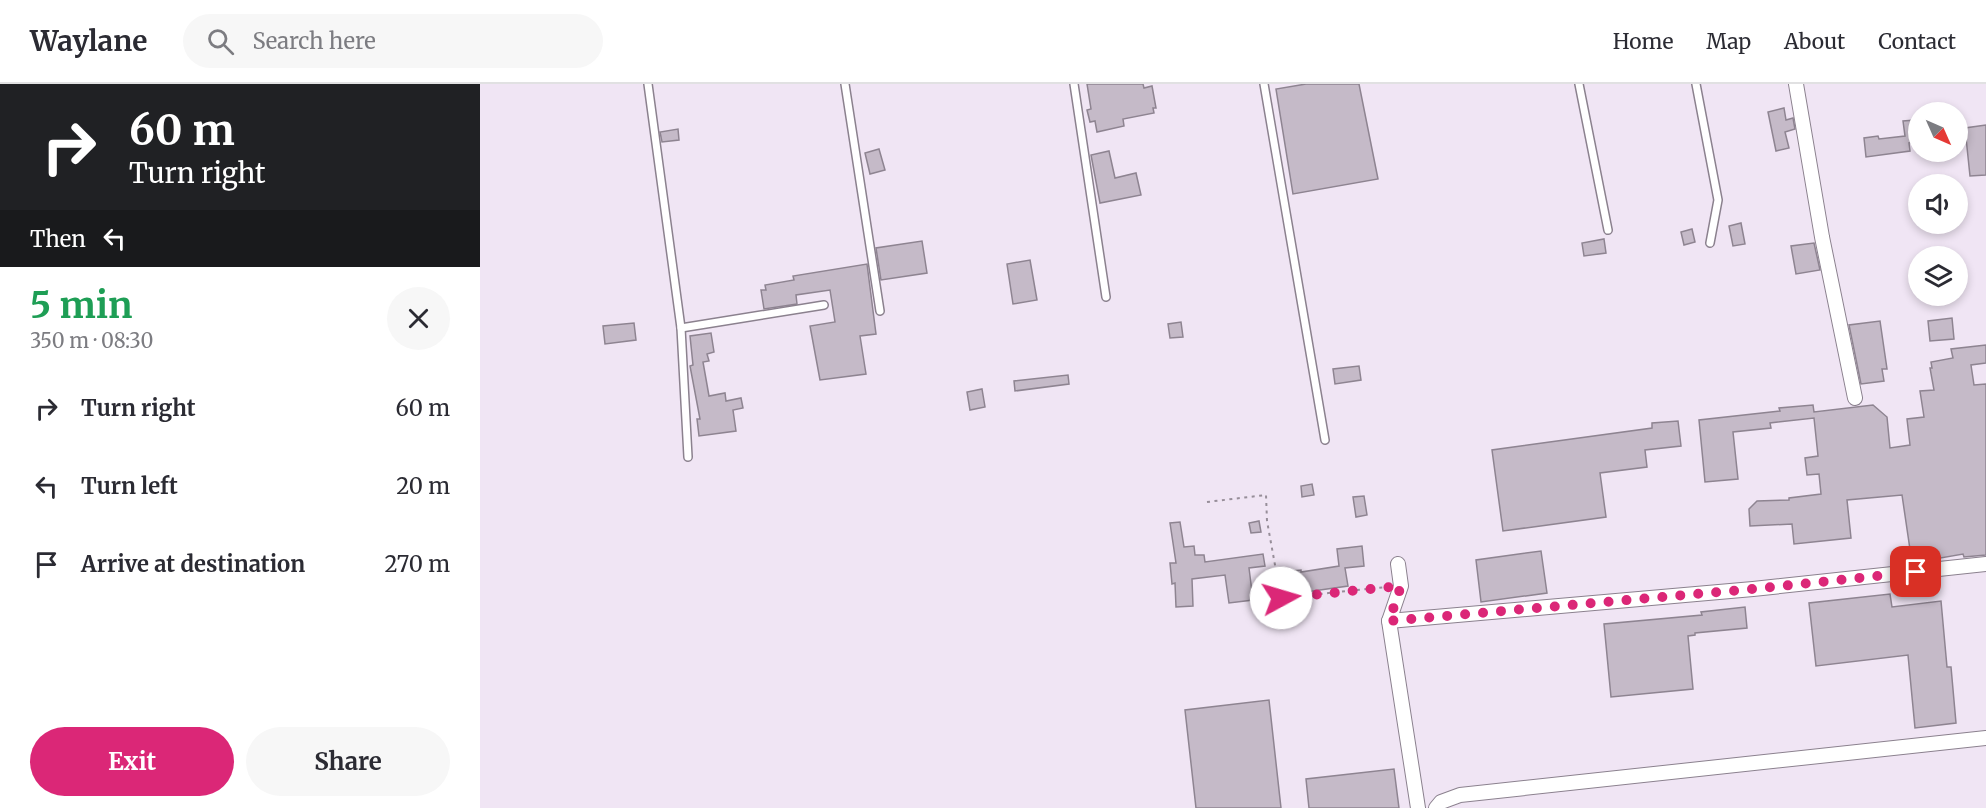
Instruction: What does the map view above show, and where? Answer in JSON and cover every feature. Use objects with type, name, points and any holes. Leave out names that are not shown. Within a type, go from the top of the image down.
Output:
[{"type":"street","points":[[1796,84],[1822,237],[1855,398]]},
{"type":"street","points":[[1398,564],[1401,586],[1389,621],[1419,808]]},
{"type":"street","points":[[1389,621],[1753,589],[1986,564]]},
{"type":"street","points":[[1436,808],[1441,802],[1460,795],[1986,738]]},
{"type":"lane","points":[[648,84],[681,328],[688,457]]},
{"type":"lane","points":[[845,84],[880,311]]},
{"type":"lane","points":[[1074,84],[1106,297]]},
{"type":"lane","points":[[1263,84],[1325,440]]},
{"type":"lane","points":[[1579,84],[1608,230]]},
{"type":"lane","points":[[1696,84],[1718,200],[1710,243]]},
{"type":"lane","points":[[681,328],[825,305]]},
{"type":"path","points":[[1207,502],[1266,495],[1267,521],[1281,598],[1401,586]]},
{"type":"building","points":[[1087,84],[1143,84],[1144,88],[1152,86],[1156,108],[1153,108],[1154,113],[1123,119],[1124,126],[1097,132],[1095,121],[1090,122],[1087,110],[1091,109]]},
{"type":"building","points":[[1306,84],[1359,84],[1378,179],[1293,194],[1276,89]]},
{"type":"building","points":[[1784,108],[1786,120],[1793,118],[1795,129],[1785,132],[1789,148],[1776,151],[1768,112]]},
{"type":"building","points":[[1903,121],[1908,121],[1908,151],[1866,157],[1864,138],[1905,136]]},
{"type":"building","points":[[1986,125],[1986,175],[1970,176],[1968,128]]},
{"type":"building","points":[[678,129],[679,140],[662,142],[660,132]]},
{"type":"building","points":[[879,149],[885,170],[870,174],[865,153]]},
{"type":"building","points":[[1109,151],[1115,178],[1136,173],[1141,195],[1100,203],[1091,155]]},
{"type":"building","points":[[1741,223],[1745,244],[1733,246],[1729,226]]},
{"type":"building","points":[[1692,229],[1695,242],[1684,245],[1681,232]]},
{"type":"building","points":[[1604,239],[1606,253],[1584,256],[1582,243]]},
{"type":"building","points":[[922,241],[927,273],[881,280],[876,248]]},
{"type":"building","points":[[1814,243],[1820,270],[1796,274],[1791,246]]},
{"type":"building","points":[[1030,260],[1037,300],[1013,304],[1007,264]]},
{"type":"building","points":[[867,264],[876,334],[860,336],[866,374],[820,380],[810,326],[835,322],[830,290],[796,295],[797,304],[764,309],[761,290],[766,290],[765,285],[794,280],[793,276]]},
{"type":"building","points":[[1952,318],[1954,339],[1930,341],[1928,321]]},
{"type":"building","points":[[1880,321],[1887,369],[1882,369],[1884,381],[1861,384],[1849,325]]},
{"type":"building","points":[[1181,322],[1183,337],[1170,338],[1168,324]]},
{"type":"building","points":[[634,323],[636,340],[605,344],[603,326]]},
{"type":"building","points":[[711,333],[714,352],[707,354],[709,361],[703,362],[709,396],[725,393],[726,401],[741,398],[743,408],[733,410],[736,431],[699,436],[697,419],[700,419],[690,366],[693,365],[690,336]]},
{"type":"building","points":[[1986,345],[1986,363],[1971,365],[1974,385],[1986,384],[1986,555],[1964,557],[1963,554],[1912,563],[1902,495],[1847,500],[1851,538],[1794,544],[1792,524],[1750,526],[1749,509],[1757,501],[1789,500],[1789,498],[1821,494],[1819,474],[1807,475],[1805,458],[1818,456],[1814,418],[1770,423],[1771,428],[1733,432],[1738,479],[1705,482],[1699,420],[1813,405],[1814,412],[1873,405],[1887,417],[1890,448],[1910,445],[1907,419],[1924,417],[1920,391],[1934,390],[1931,362],[1953,358],[1951,349]]},
{"type":"building","points":[[1359,366],[1361,380],[1335,384],[1333,369]]},
{"type":"building","points":[[1068,375],[1069,384],[1015,391],[1014,381]]},
{"type":"building","points":[[982,389],[985,407],[970,410],[967,392]]},
{"type":"building","points":[[1678,421],[1681,446],[1645,450],[1647,467],[1600,473],[1606,517],[1503,531],[1492,450],[1652,428],[1652,423]]},
{"type":"building","points":[[1312,484],[1314,495],[1302,497],[1301,486]]},
{"type":"building","points":[[1364,496],[1367,515],[1356,517],[1353,497]]},
{"type":"building","points":[[1259,521],[1261,532],[1251,533],[1249,523]]},
{"type":"building","points":[[1180,522],[1184,547],[1194,546],[1195,555],[1204,555],[1205,562],[1263,554],[1265,566],[1249,568],[1253,600],[1229,603],[1225,575],[1192,579],[1193,606],[1176,607],[1175,583],[1172,584],[1170,563],[1176,563],[1170,523]]},
{"type":"building","points":[[1362,546],[1364,566],[1345,568],[1348,586],[1306,592],[1304,583],[1284,586],[1282,572],[1301,570],[1301,572],[1339,566],[1337,549]]},
{"type":"building","points":[[1541,551],[1547,593],[1481,602],[1476,560]]},
{"type":"building","points":[[1890,594],[1892,607],[1941,601],[1947,667],[1951,667],[1956,723],[1915,728],[1908,655],[1816,666],[1809,603]]},
{"type":"building","points":[[1745,607],[1747,628],[1695,633],[1695,635],[1688,636],[1693,689],[1611,697],[1604,624],[1702,615],[1701,612]]},
{"type":"building","points":[[1269,700],[1281,808],[1196,808],[1185,710]]},
{"type":"building","points":[[1394,769],[1399,808],[1309,808],[1306,779]]},
{"type":"route","points":[[1281,598],[1401,586],[1389,621],[1753,589],[1916,572]]}]
